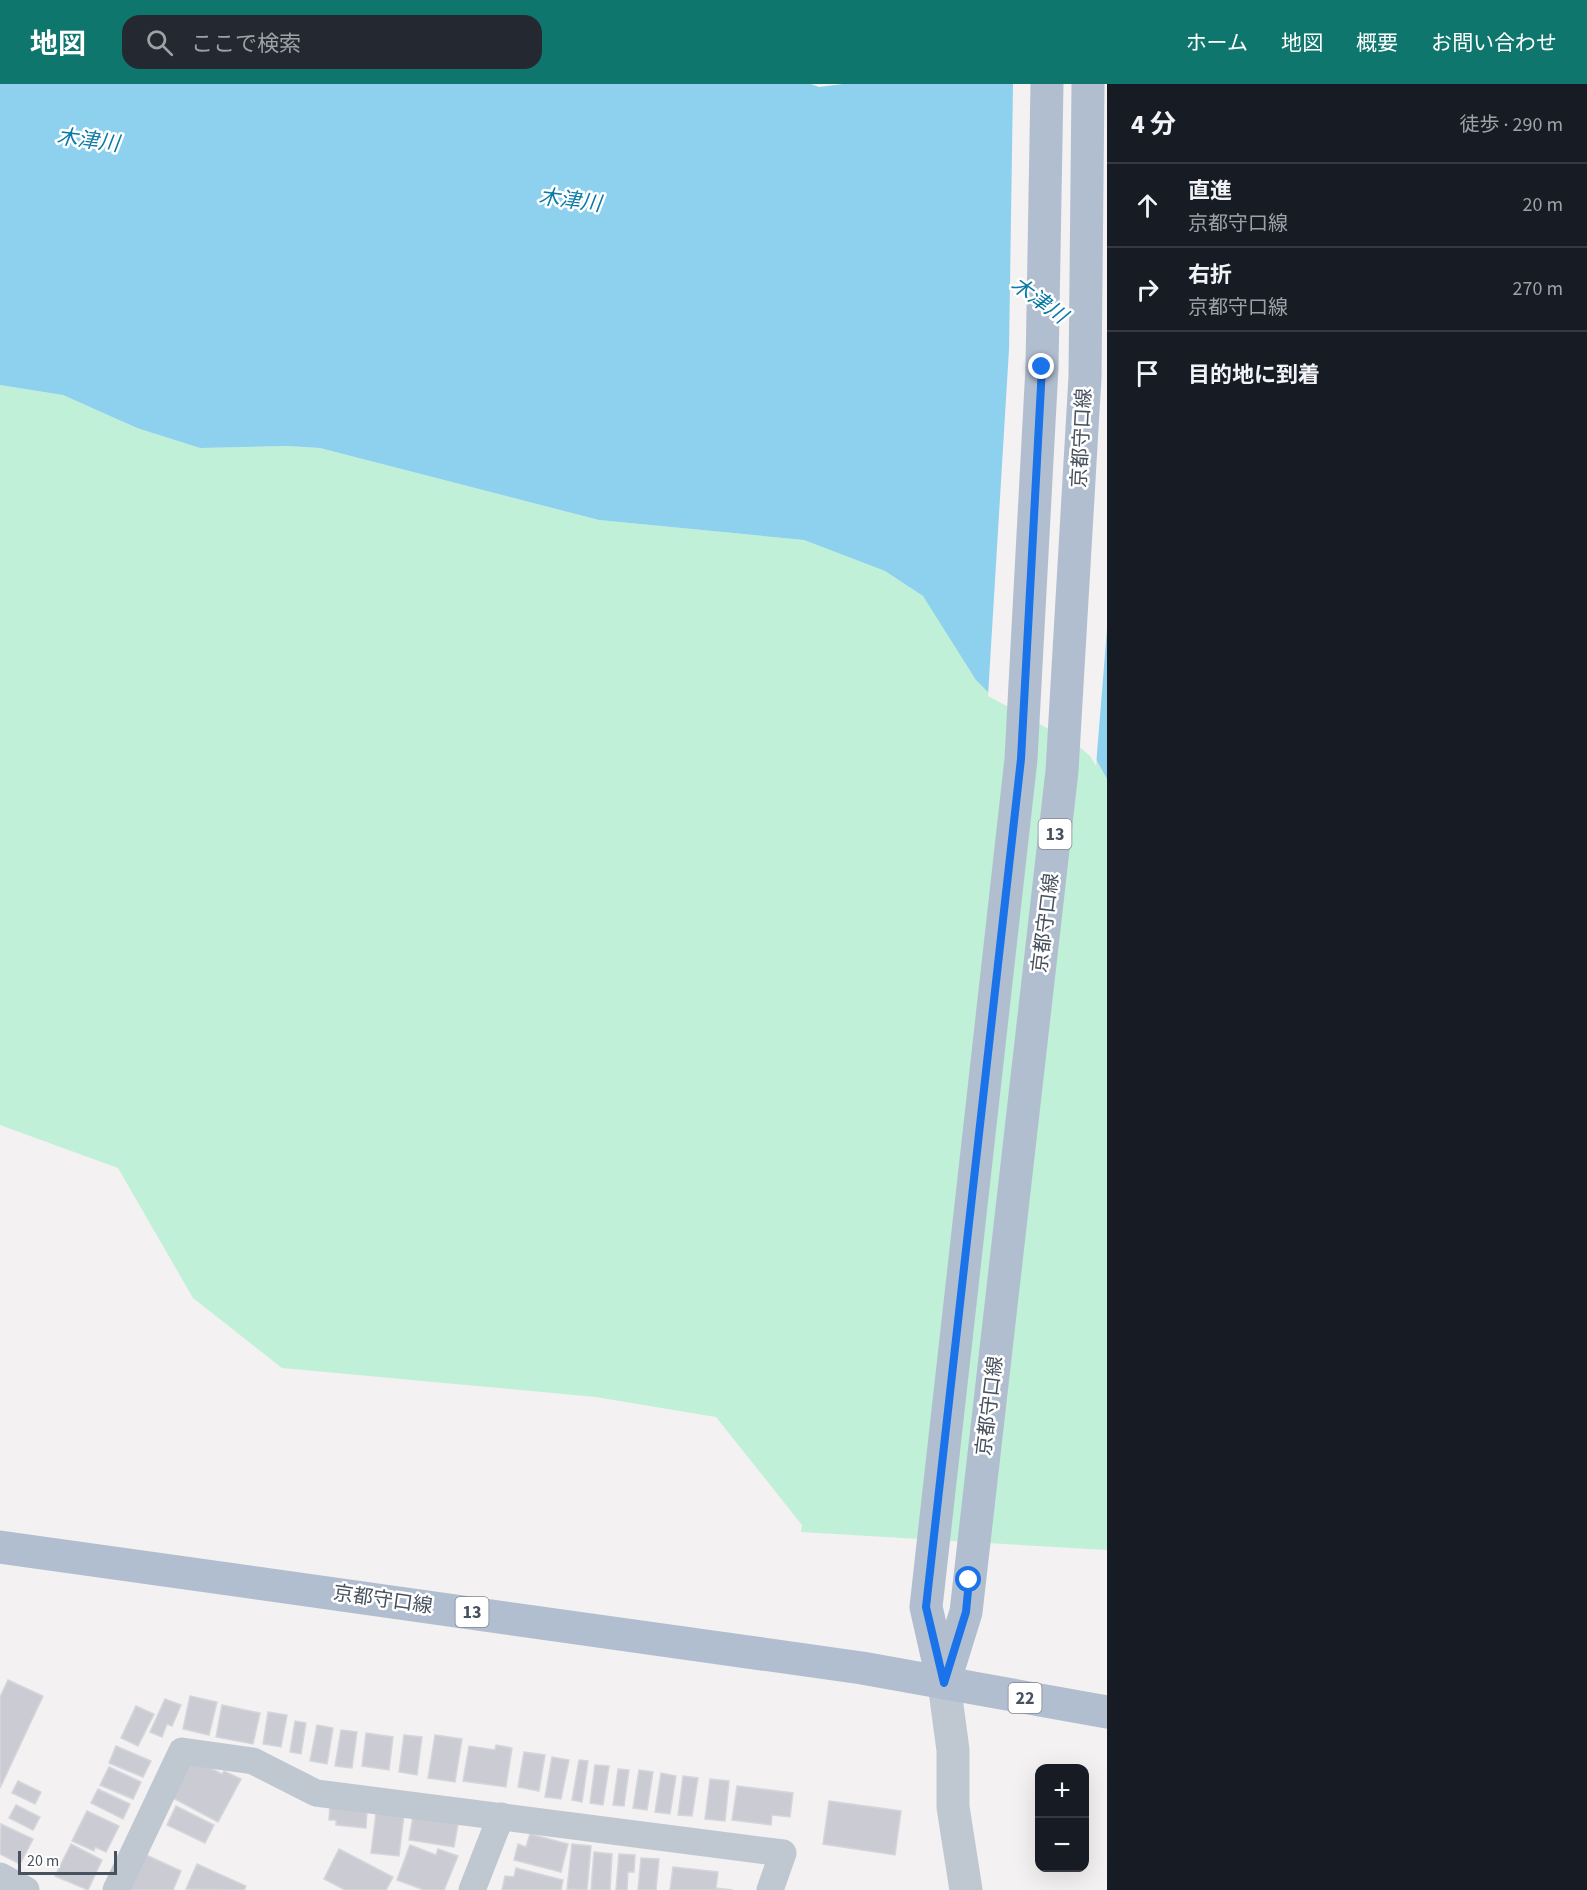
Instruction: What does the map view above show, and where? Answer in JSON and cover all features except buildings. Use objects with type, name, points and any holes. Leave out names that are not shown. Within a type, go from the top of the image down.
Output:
[{"type":"main road","name":"京都守口線","points":[[944,1683],[926,1607],[1021,759],[1042,367],[1047,84]]},
{"type":"main road","name":"京都守口線","points":[[944,1683],[966,1612],[1062,771],[1084,377],[1088,84]]},
{"type":"main road","name":"京都守口線","points":[[0,1547],[862,1668],[944,1683]]},
{"type":"main road","name":"22","points":[[944,1683],[1107,1712]]},
{"type":"street","points":[[944,1683],[953,1750],[953,1807],[966,1890]]},
{"type":"street","points":[[117,1890],[182,1751],[253,1761],[316,1793],[783,1853],[770,1890]]},
{"type":"street","points":[[472,1890],[501,1816]]},
{"type":"street","points":[[0,1876],[26,1890]]},
{"type":"green space","points":[[0,385],[63,395],[137,428],[200,448],[287,446],[320,448],[599,520],[804,540],[885,571],[923,596],[944,626],[1093,754],[1107,779],[1107,1550],[801,1532],[802,1525],[716,1417],[596,1397],[282,1368],[193,1298],[118,1168],[0,1125]]},
{"type":"water","name":"木津川","points":[[0,84],[811,84],[819,87],[843,84],[1022,84],[1107,113],[1107,779],[1093,754],[990,694],[976,680],[923,596],[885,571],[804,540],[599,520],[320,448],[287,446],[200,448],[137,428],[63,395],[0,385]]},
{"type":"pier","points":[[1013,84],[1027,84],[1107,110],[1107,629],[1096,766],[1090,756],[1076,744],[988,696],[1009,349]]},
{"type":"route","points":[[969,1580],[966,1612],[944,1683],[926,1607],[1021,759],[1042,367]]}]
